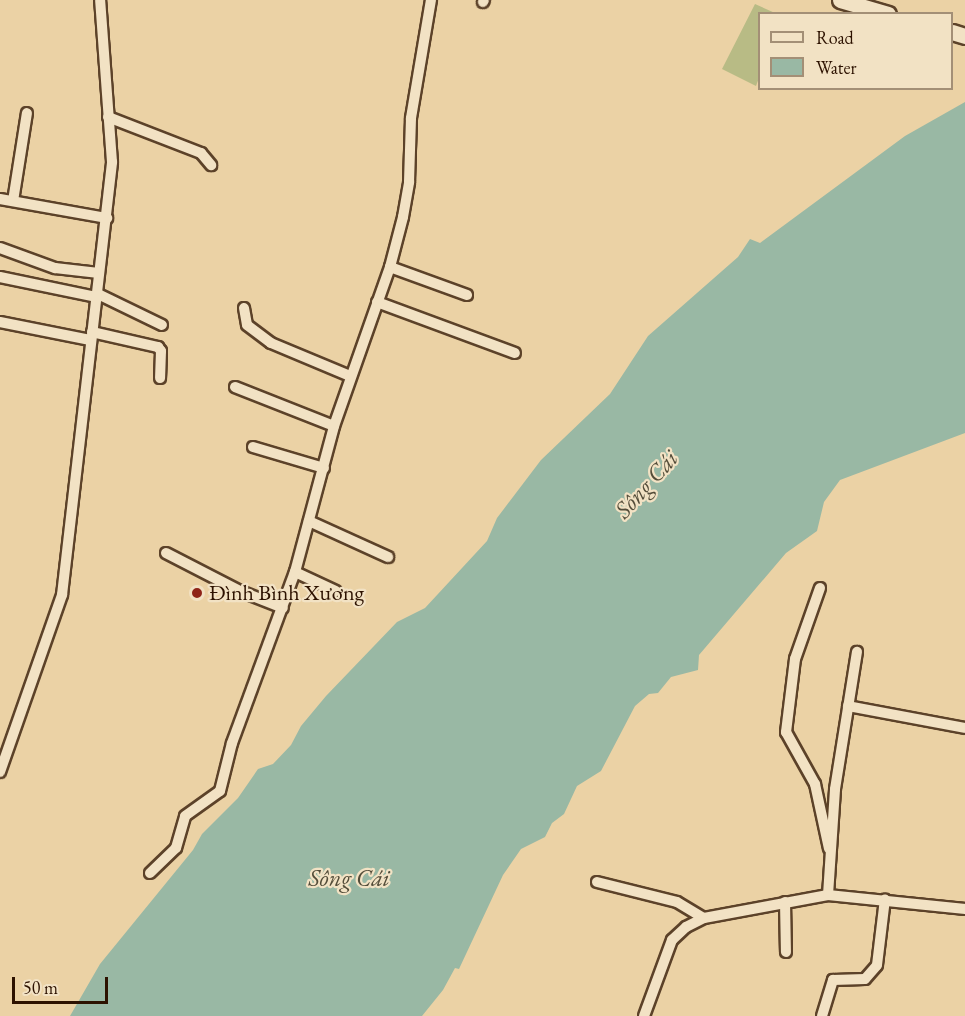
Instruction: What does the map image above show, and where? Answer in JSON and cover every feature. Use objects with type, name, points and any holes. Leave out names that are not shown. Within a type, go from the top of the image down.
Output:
[{"type":"street","points":[[0,772],[52,634],[62,595],[111,162],[100,0]]},
{"type":"street","points":[[150,873],[176,848],[185,816],[220,790],[232,743],[295,572],[334,426],[390,267],[409,182],[411,118],[431,0]]},
{"type":"street","points":[[840,0],[881,12]]},
{"type":"street","points":[[13,201],[27,113]]},
{"type":"street","points":[[108,117],[192,149],[211,165]]},
{"type":"street","points":[[0,199],[106,218]]},
{"type":"street","points":[[0,248],[55,268],[99,273]]},
{"type":"street","points":[[390,267],[467,295]]},
{"type":"street","points":[[0,277],[97,296],[162,325]]},
{"type":"street","points":[[377,302],[515,352]]},
{"type":"street","points":[[244,308],[248,325],[271,343],[350,376]]},
{"type":"street","points":[[0,322],[158,347],[161,351],[160,378]]},
{"type":"street","points":[[235,387],[334,426]]},
{"type":"street","points":[[254,447],[324,468]]},
{"type":"street","points":[[309,521],[388,557]]},
{"type":"street","points":[[166,553],[240,591],[283,608]]},
{"type":"street","points":[[295,572],[336,591]]},
{"type":"street","points":[[820,588],[795,659],[786,732],[814,784],[829,849]]},
{"type":"street","points":[[828,896],[829,849],[856,652]]},
{"type":"street","points":[[848,706],[965,728]]},
{"type":"street","points":[[597,882],[676,902],[704,918]]},
{"type":"street","points":[[644,1016],[672,940],[686,927],[704,918],[828,896],[965,909]]},
{"type":"street","points":[[822,1016],[833,980],[865,979],[877,965],[885,900]]},
{"type":"street","points":[[785,902],[786,952]]},
{"type":"green space","points":[[755,4],[773,12],[758,12],[758,81],[756,86],[722,69]]},
{"type":"water","name":"Sông Cái","points":[[965,102],[965,433],[840,480],[824,502],[817,531],[786,553],[699,655],[698,670],[671,677],[658,693],[649,694],[635,706],[601,771],[577,786],[564,814],[552,823],[545,837],[521,849],[503,875],[459,969],[455,968],[443,990],[422,1016],[70,1016],[100,964],[193,850],[202,834],[238,798],[258,769],[273,764],[291,745],[301,726],[326,696],[397,622],[425,608],[487,541],[497,518],[541,460],[610,394],[648,336],[738,257],[750,239],[760,243],[905,136]]},
{"type":"place","name":"Đình Bình Xương","points":[[197,593]]}]
